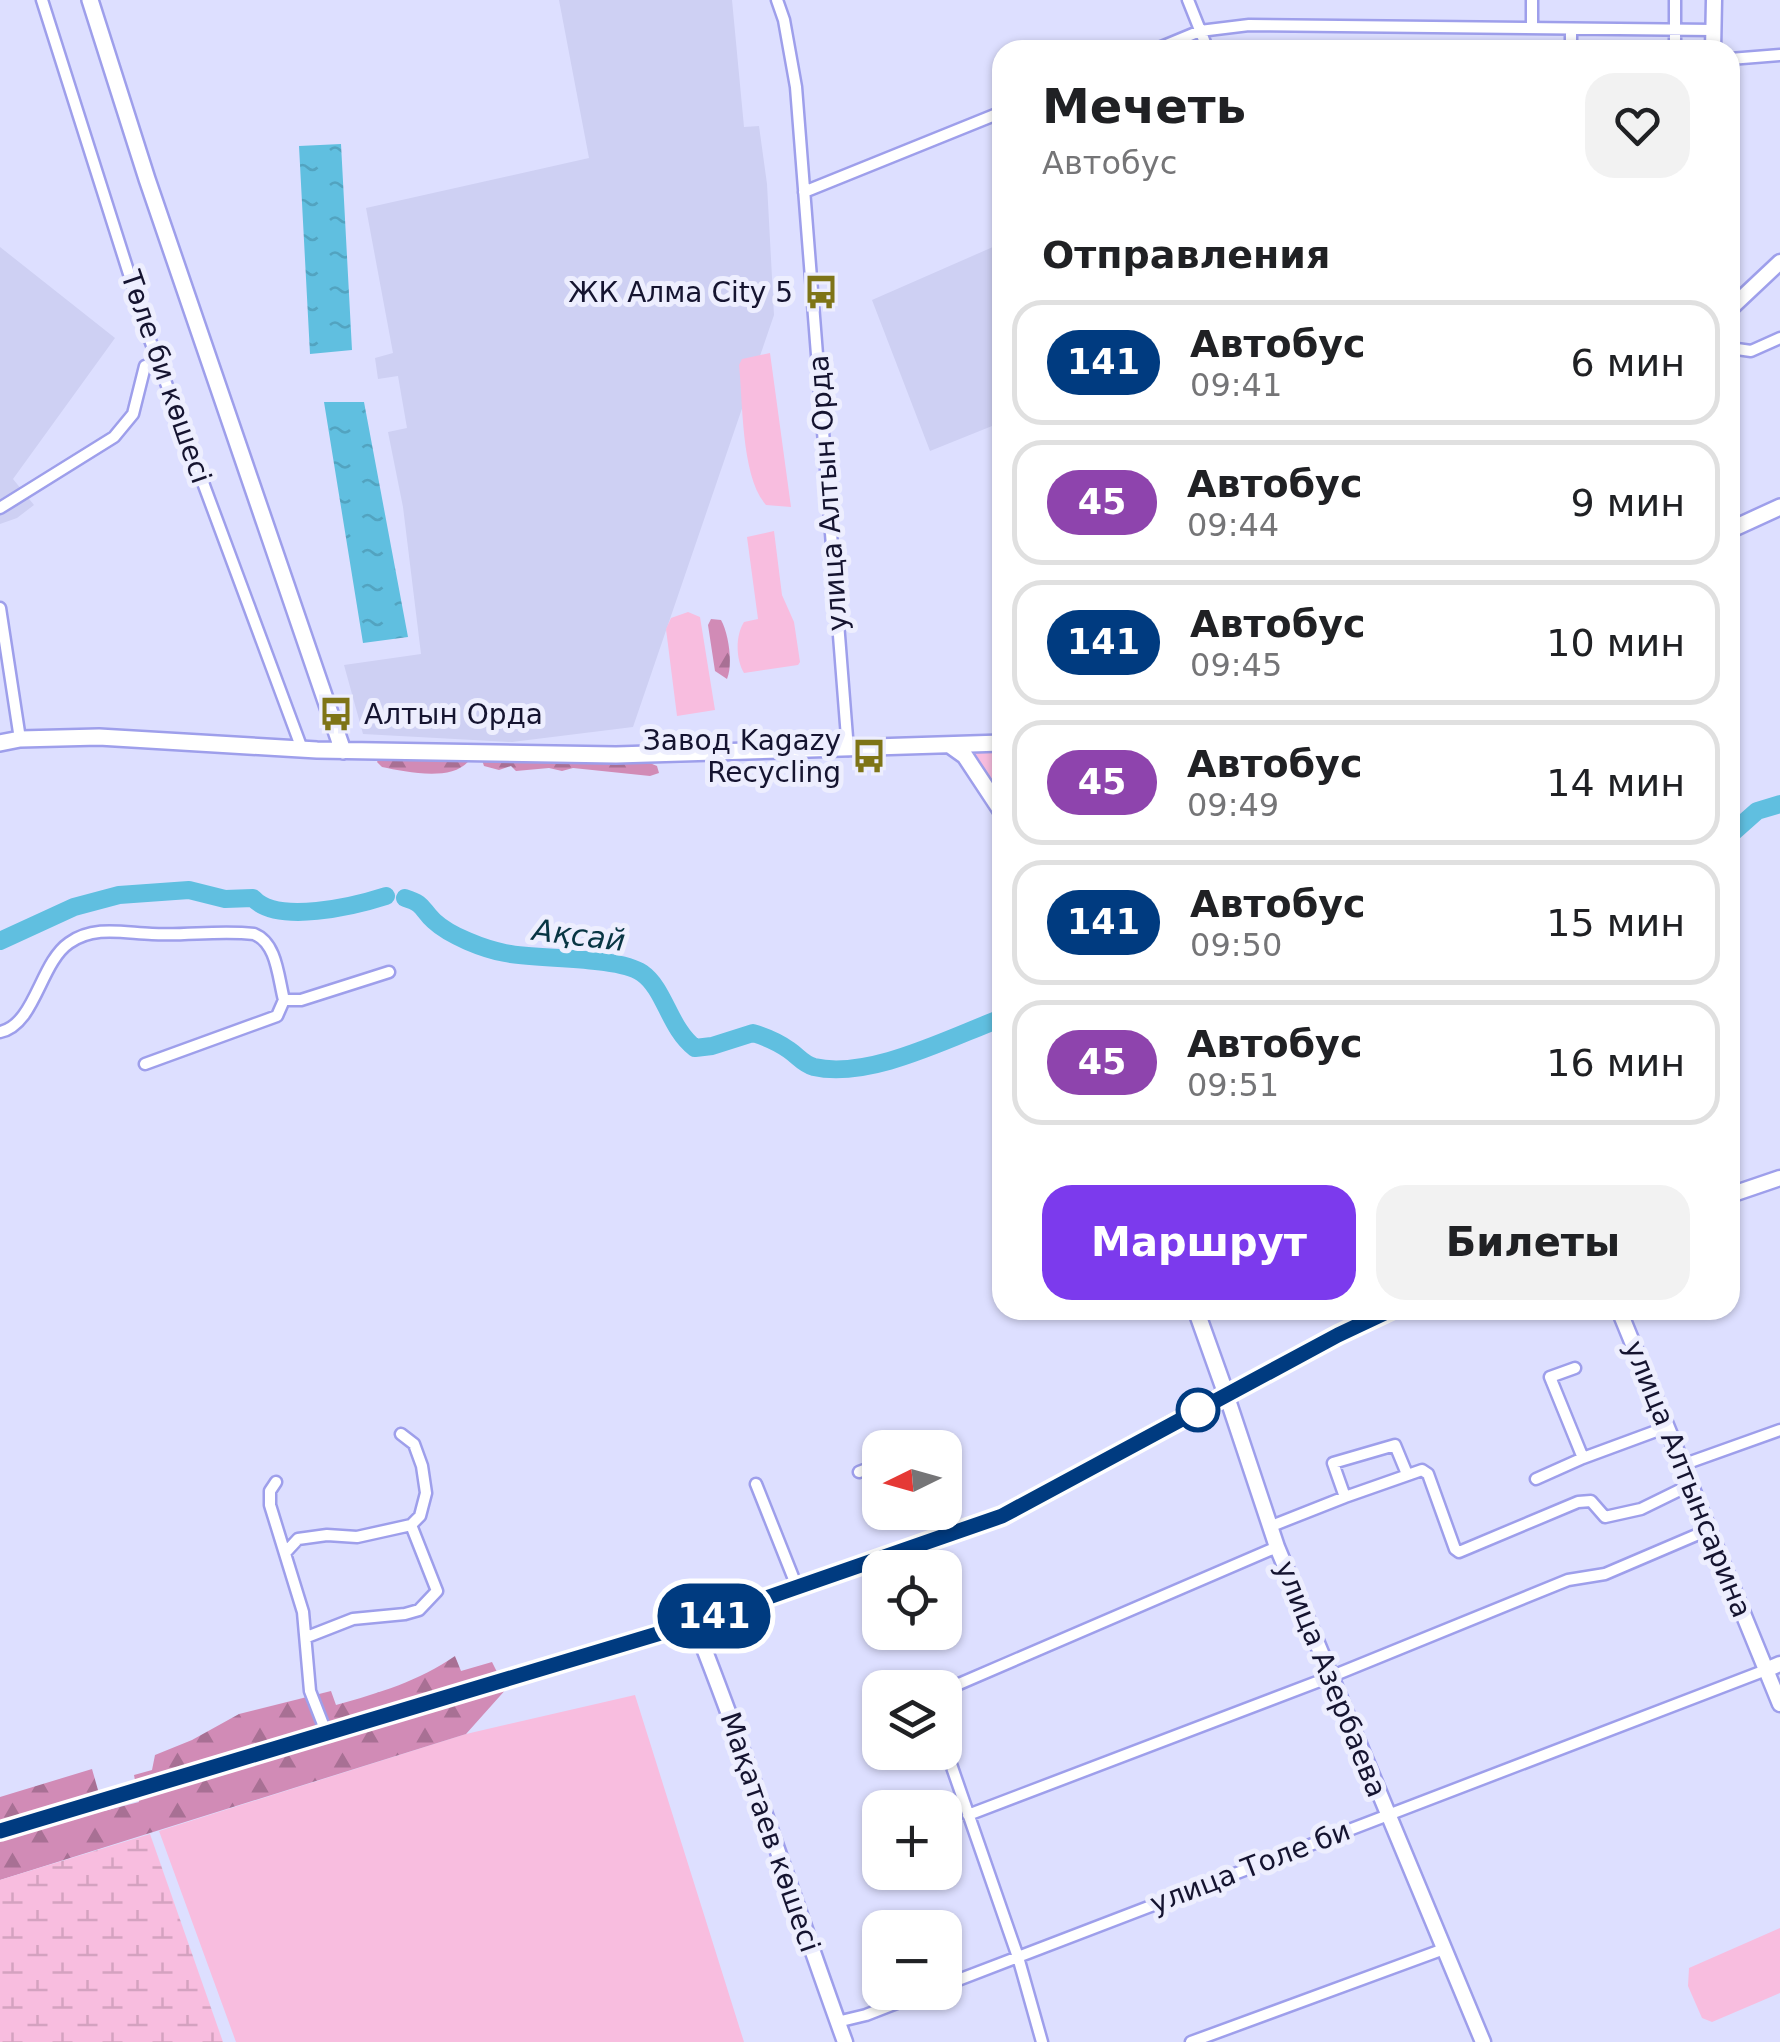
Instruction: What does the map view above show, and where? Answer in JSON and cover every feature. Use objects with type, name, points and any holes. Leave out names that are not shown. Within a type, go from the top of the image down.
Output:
[{"type":"main road","name":"Төле би көшесі","points":[[90,0],[343,751]]},
{"type":"main road","points":[[1740,525],[1780,507]]},
{"type":"main road","points":[[0,743],[99,738],[302,750],[616,756],[992,744]]},
{"type":"main road","points":[[952,746],[965,756],[992,797]]},
{"type":"main road","name":"улица Азербаева","points":[[1200,1320],[1226,1394]]},
{"type":"main road","points":[[0,1831],[694,1623],[1002,1516],[1226,1394]]},
{"type":"street","name":"Төле би көшесі","points":[[42,0],[150,340],[302,750]]},
{"type":"street","name":"улица Алтын Орда","points":[[777,0],[796,88],[848,750]]},
{"type":"street","points":[[1188,0],[1204,40]]},
{"type":"street","points":[[1532,0],[1532,28]]},
{"type":"street","points":[[1675,0],[1675,40]]},
{"type":"street","points":[[1714,0],[1714,40]]},
{"type":"street","points":[[1177,40],[1200,30],[1249,25],[1714,30]]},
{"type":"street","points":[[1571,29],[1571,40]]},
{"type":"street","points":[[1740,59],[1780,56]]},
{"type":"street","points":[[804,192],[992,116]]},
{"type":"street","points":[[1740,300],[1780,262]]},
{"type":"street","points":[[1740,349],[1751,351],[1780,338]]},
{"type":"street","points":[[0,508],[114,438],[133,414],[145,366]]},
{"type":"street","points":[[0,608],[20,739]]},
{"type":"street","points":[[0,1032],[10,1030],[21,1018],[56,953],[76,938],[104,931],[254,934],[264,938],[284,1000],[277,1016],[145,1064]]},
{"type":"street","points":[[284,1000],[301,1000],[390,972]]},
{"type":"street","points":[[1740,1192],[1780,1178]]},
{"type":"street","points":[[1226,1394],[1364,1320]]},
{"type":"street","name":"улица Алтынсарина","points":[[1624,1320],[1708,1530],[1773,1667],[1780,1704]]},
{"type":"street","points":[[1574,1368],[1550,1377],[1583,1458]]},
{"type":"street","name":"улица Азербаева","points":[[1226,1394],[1269,1527],[1483,2042]]},
{"type":"street","points":[[1536,1478],[1667,1427]]},
{"type":"street","points":[[1682,1464],[1780,1430]]},
{"type":"street","points":[[286,1552],[291,1542],[298,1539],[356,1538],[412,1525],[420,1516],[426,1492],[414,1444],[402,1434]]},
{"type":"street","points":[[1345,1497],[1332,1463],[1395,1445],[1407,1474]]},
{"type":"street","points":[[1269,1527],[1422,1470],[1428,1474],[1459,1552],[1578,1502],[1592,1500],[1605,1517],[1642,1509],[1690,1485]]},
{"type":"street","points":[[276,1482],[270,1490],[270,1505],[307,1637],[310,1691],[326,1732]]},
{"type":"street","points":[[756,1484],[797,1587]]},
{"type":"street","points":[[307,1637],[353,1619],[418,1610],[437,1591],[412,1525]]},
{"type":"street","points":[[947,1530],[948,1534]]},
{"type":"street","points":[[968,1815],[1330,1677],[1568,1580],[1605,1574],[1708,1530]]},
{"type":"street","points":[[962,1683],[1277,1547]]},
{"type":"street","name":"Мақатаев көшесі","points":[[694,1623],[745,1752],[844,2042]]},
{"type":"street","name":"улица Толе би","points":[[962,1978],[1773,1667]]},
{"type":"street","points":[[953,1770],[1018,1957],[1042,2042]]},
{"type":"street","points":[[1191,2042],[1444,1949]]},
{"type":"street","points":[[837,2022],[879,2010]]},
{"type":"shaded area","points":[[559,0],[732,0],[744,127],[759,126],[767,184],[774,315],[633,727],[512,742],[363,734],[344,665],[421,654],[403,507],[388,432],[407,428],[398,376],[378,379],[375,358],[393,353],[366,208],[589,158]]},
{"type":"shaded area","points":[[0,247],[115,338],[13,479],[34,505],[17,518],[0,524]]},
{"type":"shaded area","points":[[992,247],[992,426],[930,451],[872,300]]},
{"type":"green space","points":[[770,353],[791,507],[766,505],[752,477],[745,438],[739,365],[742,359]]},
{"type":"green space","points":[[774,531],[782,595],[794,622],[800,662],[744,673],[738,655],[739,634],[744,622],[758,619],[747,537]]},
{"type":"green space","points":[[688,612],[700,617],[715,710],[677,716],[666,629],[671,618]]},
{"type":"green space","points":[[711,619],[721,620],[726,633],[730,658],[727,679],[715,671],[708,625]]},
{"type":"green space","points":[[992,750],[992,783],[971,751]]},
{"type":"green space","points":[[380,756],[405,760],[471,758],[454,771],[430,774],[382,767],[377,762]]},
{"type":"green space","points":[[485,757],[592,759],[598,763],[645,761],[657,766],[659,773],[650,776],[573,768],[516,771],[511,766],[499,770],[484,766]]},
{"type":"green space","points":[[455,1656],[461,1671],[492,1662],[508,1687],[466,1734],[0,1880],[0,1797],[92,1769],[104,1811],[139,1802],[134,1775],[152,1770],[155,1755],[239,1714],[331,1691],[336,1705],[413,1679]]},
{"type":"green space","points":[[635,1695],[744,2042],[236,2042],[159,1831],[466,1734]]},
{"type":"green space","points":[[150,1834],[223,2042],[0,2042],[0,1880]]},
{"type":"green space","points":[[1780,1928],[1780,1993],[1712,2022],[1702,2018],[1688,1986],[1689,1968]]},
{"type":"water","points":[[341,144],[352,350],[310,354],[299,146]]},
{"type":"water","points":[[324,402],[364,402],[408,637],[363,643]]},
{"type":"waterway","name":"Ақсай","points":[[1740,826],[1757,811],[1780,804]]},
{"type":"waterway","name":"Ақсай","points":[[0,941],[74,907],[119,895],[189,890],[225,899],[253,898],[264,906],[297,912],[337,908],[386,896]]},
{"type":"waterway","name":"Ақсай","points":[[405,898],[420,905],[449,932],[487,948],[615,964],[642,973],[695,1048],[753,1033],[781,1045],[814,1067],[859,1068],[910,1054],[992,1022]]},
{"type":"bus line","name":"141","points":[[0,1831],[694,1623],[1002,1516],[1364,1320]]},
{"type":"place","name":"ЖК Алма City 5","points":[[821,292]]},
{"type":"place","name":"Алтын Орда","points":[[336,714]]},
{"type":"place","name":"Завод Kagazy Recycling","points":[[869,756]]}]
